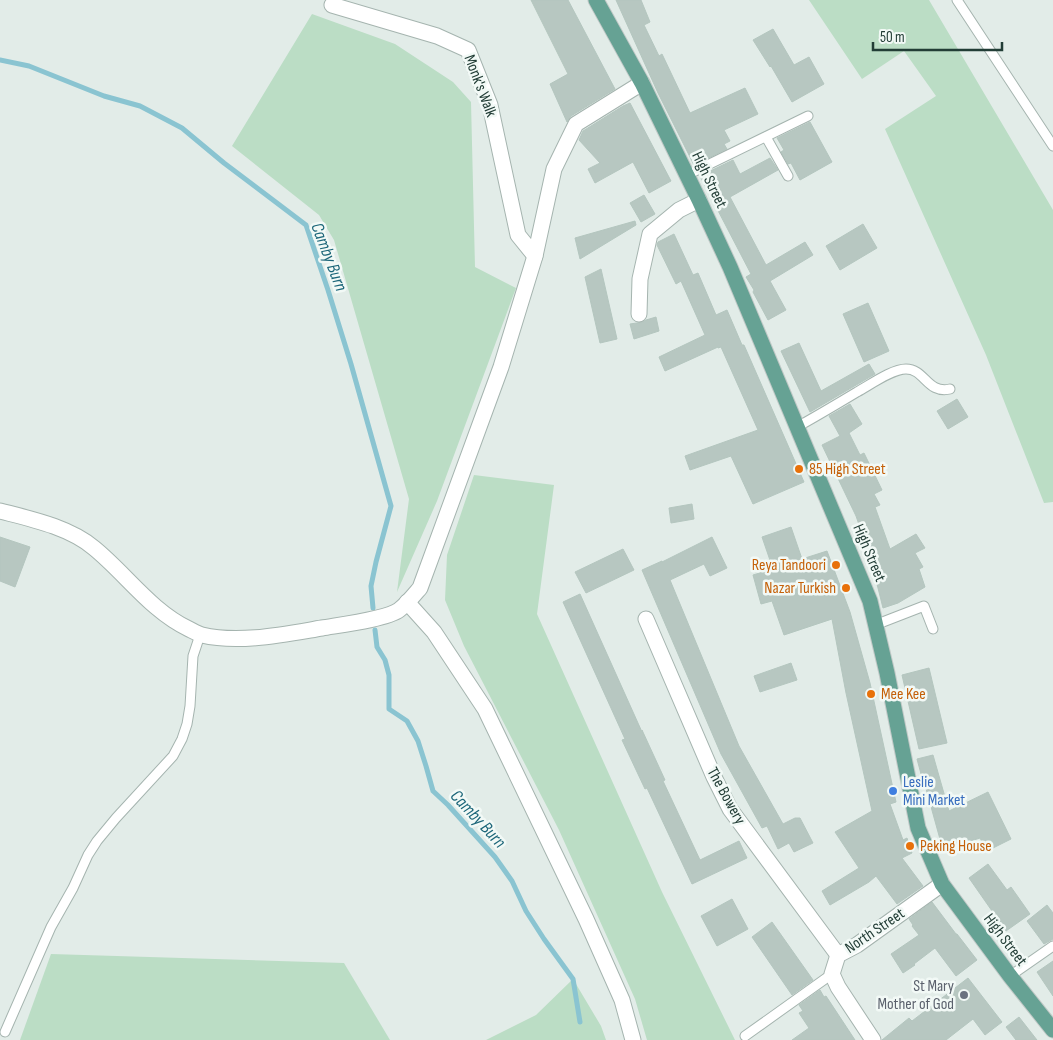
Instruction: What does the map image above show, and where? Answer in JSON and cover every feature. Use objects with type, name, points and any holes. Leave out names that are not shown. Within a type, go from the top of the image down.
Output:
[{"type":"main road","name":"High Street","points":[[596,0],[642,83],[730,267],[870,600],[887,673],[918,828],[942,884],[1010,976],[1053,1030]]},
{"type":"street","name":"Monk's Walk","points":[[332,4],[437,36],[468,50],[490,105],[518,235],[535,256]]},
{"type":"street","points":[[0,511],[38,521],[81,538],[94,547],[165,614],[200,635],[220,638],[241,638],[313,629],[390,615],[399,610],[420,588],[484,416],[535,256],[554,169],[576,124],[642,83]]},
{"type":"street","points":[[638,314],[640,279],[650,234],[679,210],[699,200]]},
{"type":"street","points":[[407,602],[434,632],[486,708],[622,1000],[633,1040]]},
{"type":"street","name":"The Bowery","points":[[646,619],[714,777],[730,809],[838,955]]},
{"type":"street","name":"North Street","points":[[832,974],[838,955],[857,945],[942,884]]},
{"type":"street","points":[[832,974],[838,987],[873,1040]]},
{"type":"lane","points":[[956,0],[1053,146]]},
{"type":"lane","points":[[687,175],[808,116]]},
{"type":"lane","points":[[766,137],[788,176]]},
{"type":"lane","points":[[797,427],[900,370],[913,370],[939,390],[950,389]]},
{"type":"lane","points":[[875,625],[924,606],[933,629]]},
{"type":"lane","points":[[5,1032],[51,927],[73,888],[88,855],[116,818],[173,756],[178,747],[189,718],[193,656],[200,635]]},
{"type":"lane","points":[[1010,976],[1053,946]]},
{"type":"lane","points":[[745,1036],[832,974]]},
{"type":"green space","points":[[809,0],[929,0],[1053,210],[1053,502],[1044,503],[986,355],[885,129],[936,96],[904,51],[862,79]]},
{"type":"green space","points":[[312,14],[395,44],[453,82],[471,102],[475,267],[516,288],[437,501],[397,592],[409,499],[334,240],[319,215],[232,146]]},
{"type":"green space","points":[[474,475],[554,485],[537,614],[662,892],[735,1040],[647,1040],[635,999],[559,830],[464,646],[445,600],[447,555]]},
{"type":"green space","points":[[51,954],[344,963],[390,1040],[20,1040]]},
{"type":"green space","points":[[573,979],[601,1026],[606,1040],[486,1040],[536,1015]]},
{"type":"building","points":[[531,0],[568,0],[615,89],[571,116],[567,122],[550,84],[568,74]]},
{"type":"building","points":[[616,0],[641,0],[650,22],[644,25],[659,56],[662,54],[690,113],[745,88],[758,114],[724,130],[730,141],[724,144],[727,149],[694,165],[658,93]]},
{"type":"building","points":[[773,29],[794,65],[809,57],[824,84],[792,102],[753,40]]},
{"type":"building","points":[[630,103],[671,181],[649,193],[633,162],[595,183],[588,169],[600,163],[579,140],[583,131]]},
{"type":"building","points":[[810,122],[832,162],[800,180],[791,163],[788,164],[781,152],[784,150],[777,138]]},
{"type":"building","points":[[770,158],[778,170],[730,197],[766,265],[805,242],[813,255],[770,281],[786,310],[768,320],[746,277],[751,274],[700,176],[733,160],[740,174]]},
{"type":"building","points":[[644,195],[655,214],[641,222],[630,203]]},
{"type":"building","points":[[635,221],[636,225],[580,259],[575,238]]},
{"type":"building","points":[[863,224],[877,248],[840,270],[826,246]]},
{"type":"building","points":[[674,234],[693,275],[698,273],[716,315],[727,310],[804,482],[753,504],[731,456],[690,470],[685,456],[758,430],[721,347],[665,371],[659,357],[705,335],[681,281],[676,284],[657,245],[658,242]]},
{"type":"building","points":[[601,269],[617,339],[600,343],[585,277]]},
{"type":"building","points":[[868,303],[889,351],[864,362],[843,314]]},
{"type":"building","points":[[656,317],[659,331],[634,339],[630,324]]},
{"type":"building","points":[[799,343],[821,391],[869,364],[875,374],[810,412],[781,351]]},
{"type":"building","points":[[957,399],[968,417],[948,429],[937,411]]},
{"type":"building","points":[[850,404],[862,424],[849,433],[860,455],[864,453],[882,490],[874,494],[880,505],[875,507],[890,549],[916,534],[925,548],[915,553],[923,567],[919,569],[925,587],[898,603],[883,608],[870,556],[856,516],[822,445],[840,436],[829,416]]},
{"type":"building","points":[[692,504],[694,519],[671,523],[669,508]]},
{"type":"building","points":[[791,527],[802,559],[827,551],[850,612],[870,683],[896,802],[890,804],[903,840],[907,838],[912,853],[902,858],[923,886],[897,904],[876,876],[830,905],[822,891],[859,868],[835,832],[872,811],[832,619],[784,635],[772,601],[761,604],[753,575],[773,569],[762,537]]},
{"type":"building","points":[[0,537],[30,547],[15,587],[0,581]]},
{"type":"building","points":[[712,537],[727,568],[710,576],[704,564],[670,580],[739,746],[783,824],[795,818],[800,818],[813,843],[794,852],[789,843],[778,849],[767,826],[762,828],[721,754],[642,570]]},
{"type":"building","points":[[623,549],[634,570],[586,593],[575,572]]},
{"type":"building","points":[[580,594],[700,860],[739,841],[747,858],[692,884],[622,740],[625,739],[563,602]]},
{"type":"building","points":[[791,663],[797,680],[760,692],[754,676]]},
{"type":"building","points":[[929,668],[947,743],[919,749],[902,675]]},
{"type":"building","points":[[933,755],[949,811],[988,792],[1011,839],[987,851],[980,838],[943,850],[917,759]]},
{"type":"building","points":[[988,864],[1007,890],[1011,887],[1030,914],[1006,931],[969,878]]},
{"type":"building","points":[[732,899],[748,929],[717,946],[701,916]]},
{"type":"building","points":[[932,902],[977,960],[956,976],[935,948],[903,973],[891,954],[919,935],[909,919]]},
{"type":"building","points":[[1047,905],[1053,913],[1053,939],[1044,944],[1027,921]]},
{"type":"building","points":[[772,922],[813,980],[792,995],[752,937]]},
{"type":"building","points":[[1053,961],[1053,996],[1037,972]]},
{"type":"building","name":"St Mary Mother of God","points":[[968,978],[1002,1022],[985,1035],[973,1019],[946,1040],[882,1040],[909,1018],[912,1021]]},
{"type":"building","points":[[820,990],[855,1040],[792,1040],[809,1028],[799,1013],[803,1011],[799,1005]]},
{"type":"building","points":[[1019,1017],[1037,1040],[1016,1040],[1006,1027]]},
{"type":"waterway","name":"Camby Burn","points":[[0,60],[29,66],[104,96],[140,106],[182,128],[224,163],[306,225],[351,364],[391,506],[371,586],[373,608]]},
{"type":"waterway","name":"Camby Burn","points":[[375,630],[377,647],[385,660],[389,675],[389,709],[407,721],[418,741],[433,791],[495,857],[512,881],[526,911],[573,979],[580,1022]]},
{"type":"place","name":"85 High Street","points":[[799,469]]},
{"type":"place","name":"Reya Tandoori","points":[[836,565]]},
{"type":"place","name":"Nazar Turkish","points":[[846,588]]},
{"type":"place","name":"Mee Kee","points":[[871,694]]},
{"type":"place","name":"Leslie Mini Market","points":[[893,791]]},
{"type":"place","name":"Peking House","points":[[910,846]]},
{"type":"place","name":"St Mary Mother of God","points":[[964,995]]}]
